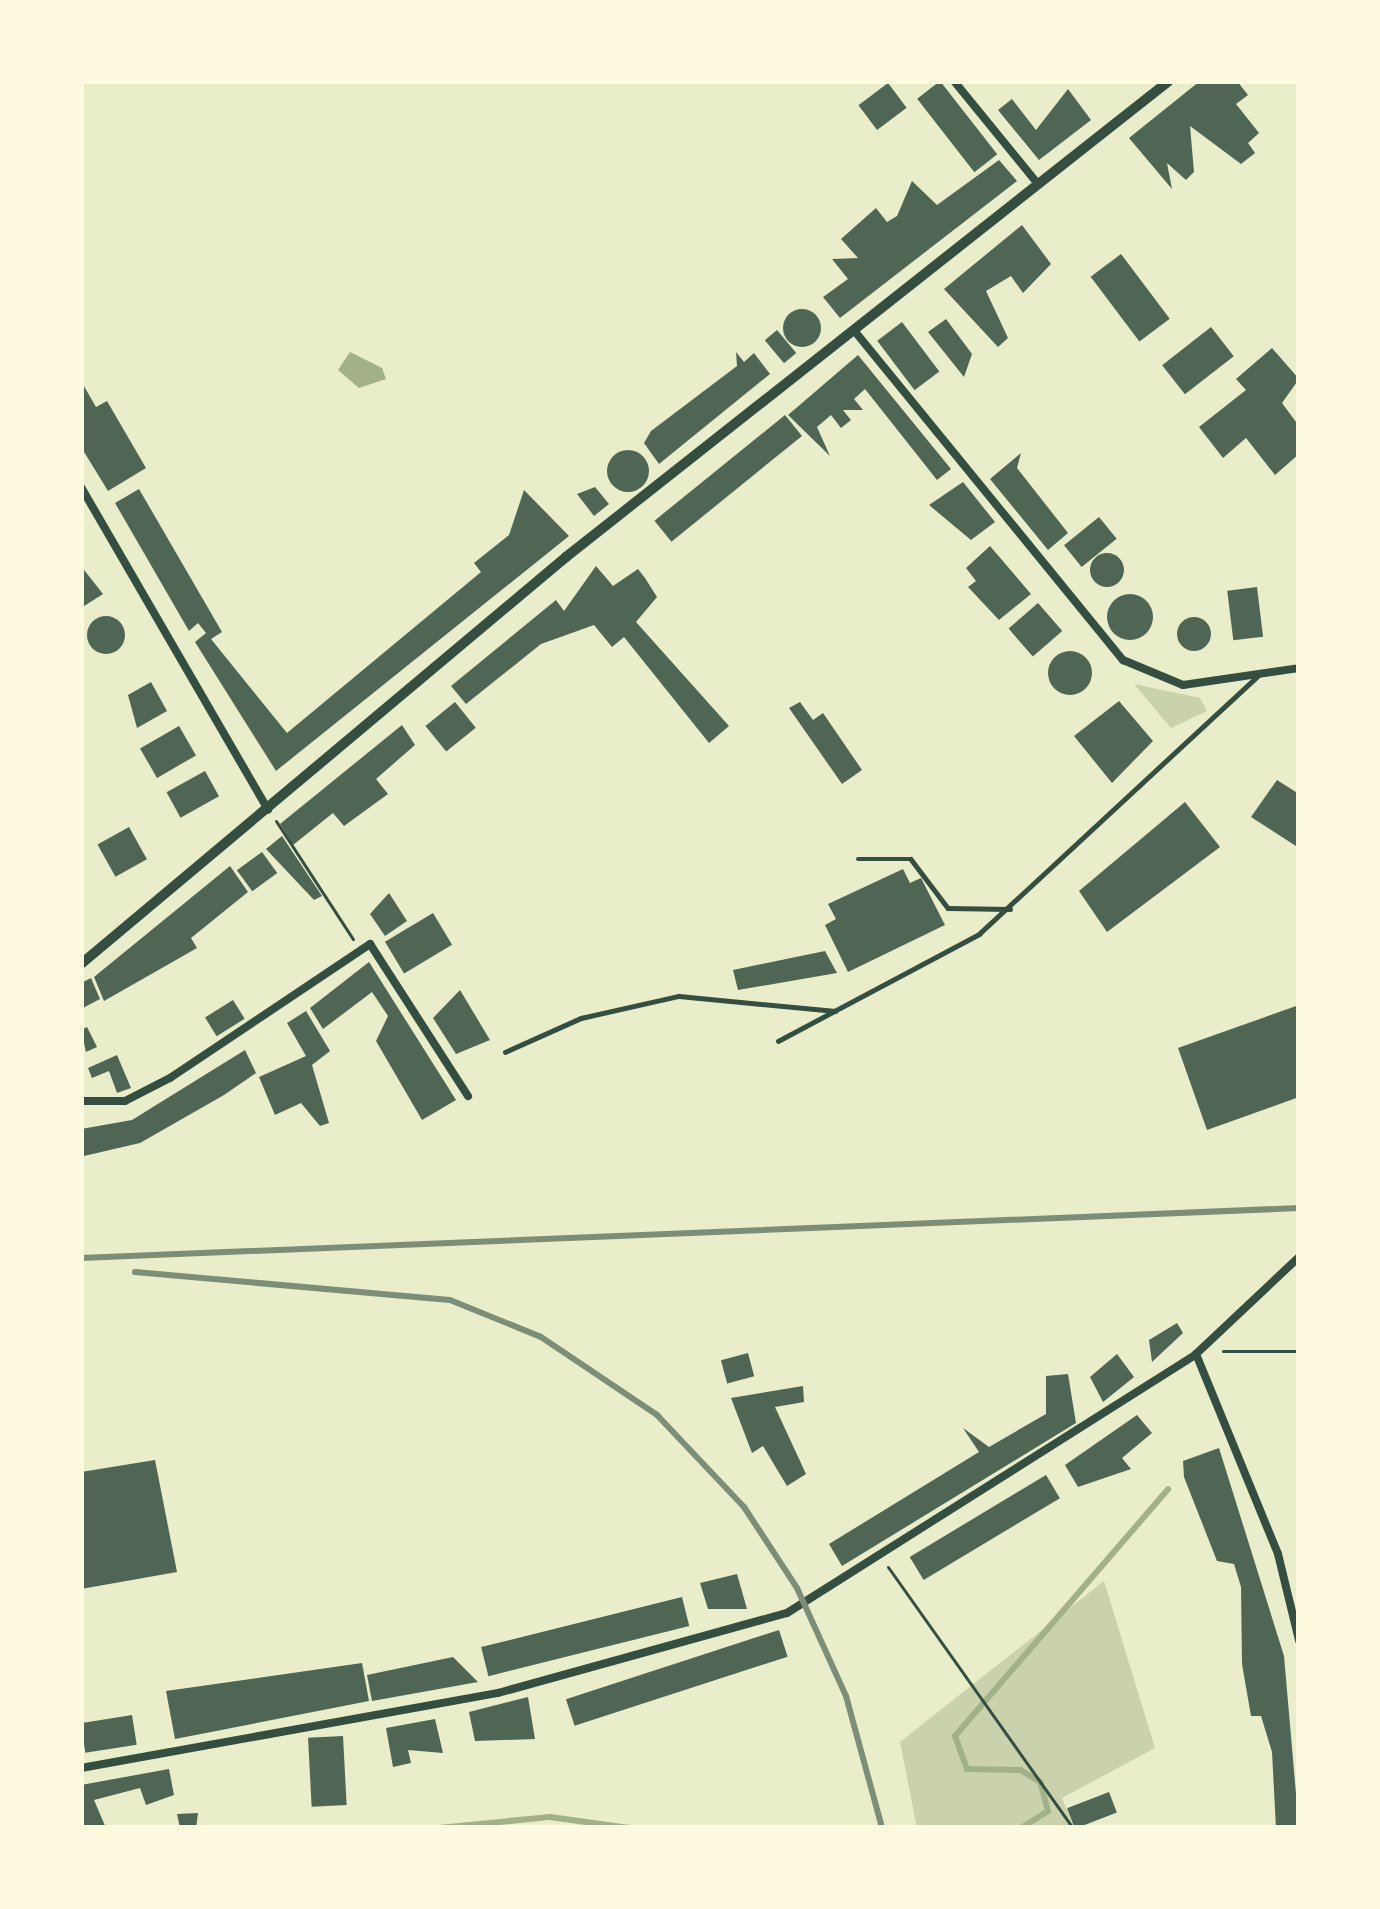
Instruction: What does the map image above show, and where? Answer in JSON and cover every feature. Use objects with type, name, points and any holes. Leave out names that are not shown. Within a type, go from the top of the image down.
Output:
[{"type":"street","points":[[954,81],[1034,179]]},
{"type":"street","points":[[81,964],[566,557],[857,334],[891,296],[1011,214],[1034,179],[1169,81]]},
{"type":"street","points":[[857,334],[1123,660],[1183,685],[1299,668]]},
{"type":"street","points":[[84,494],[268,810]]},
{"type":"street","points":[[81,1101],[125,1100],[170,1078],[361,950],[375,946],[468,1096]]},
{"type":"street","points":[[81,1768],[498,1693],[787,1613],[882,1560],[1196,1354],[1299,1257]]},
{"type":"street","points":[[1288,1270],[1299,1272]]},
{"type":"street","points":[[1196,1354],[1296,1606],[1299,1640]]},
{"type":"lane","points":[[778,1041],[1010,909],[1257,677]]},
{"type":"lane","points":[[858,859],[911,859],[948,908],[1010,909]]},
{"type":"lane","points":[[505,1052],[679,996],[836,1011]]},
{"type":"path","points":[[268,810],[361,950]]},
{"type":"path","points":[[1213,1339],[1224,1352],[1299,1352]]},
{"type":"path","points":[[882,1560],[970,1695],[1057,1791],[1073,1828]]},
{"type":"shaded area","points":[[350,352],[382,368],[386,379],[359,388],[338,370]]},
{"type":"shaded area","points":[[1134,684],[1200,698],[1207,711],[1171,728]]},
{"type":"shaded area","points":[[1104,1581],[1155,1748],[1062,1798],[1074,1828],[917,1828],[900,1742]]},
{"type":"building","points":[[940,81],[997,154],[974,172],[917,99]]},
{"type":"building","points":[[1200,81],[1237,81],[1248,95],[1236,104],[1259,133],[1248,143],[1255,153],[1241,164],[1190,126],[1194,172],[1186,180],[1167,163],[1172,189],[1129,138]]},
{"type":"building","points":[[888,83],[907,108],[877,130],[858,105]]},
{"type":"building","points":[[1068,89],[1091,120],[1039,160],[998,110],[1012,99],[1036,130]]},
{"type":"building","points":[[999,160],[1017,181],[840,318],[823,297],[848,279],[832,259],[858,258],[841,239],[876,208],[887,222],[897,216],[912,181],[937,205]]},
{"type":"building","points":[[1022,225],[1051,264],[1023,293],[1011,276],[986,291],[1008,338],[998,347],[944,289]]},
{"type":"building","points":[[1121,254],[1170,319],[1139,342],[1091,277]]},
{"type":"building","points":[[802,309],[815,315],[821,328],[815,341],[802,347],[789,341],[783,328],[789,315]]},
{"type":"building","points":[[946,319],[972,354],[964,377],[928,332]]},
{"type":"building","points":[[902,322],[939,372],[915,390],[877,341]]},
{"type":"building","points":[[1211,327],[1234,356],[1185,394],[1162,365]]},
{"type":"building","points":[[777,330],[796,353],[784,363],[765,340]]},
{"type":"building","points":[[1272,348],[1299,379],[1282,403],[1299,426],[1299,454],[1275,475],[1246,438],[1223,458],[1199,427],[1246,390],[1236,379]]},
{"type":"building","points":[[736,352],[744,362],[754,353],[770,374],[659,464],[644,443],[651,431],[737,366]]},
{"type":"building","points":[[858,355],[951,469],[937,480],[865,389],[854,399],[863,410],[843,410],[851,420],[841,428],[831,415],[817,427],[830,456],[788,415]]},
{"type":"building","points":[[81,381],[96,407],[107,401],[146,468],[108,491],[81,447]]},
{"type":"building","points":[[785,415],[802,436],[671,542],[654,521]]},
{"type":"building","points":[[628,450],[643,456],[649,471],[643,486],[628,492],[613,486],[607,471],[613,456]]},
{"type":"building","points":[[1021,453],[1017,468],[1068,533],[1048,550],[990,479]]},
{"type":"building","points":[[963,482],[995,522],[971,540],[929,505]]},
{"type":"building","points":[[595,487],[609,504],[594,516],[577,494]]},
{"type":"building","points":[[139,489],[222,632],[211,639],[287,733],[481,572],[474,563],[509,535],[524,490],[569,536],[276,771],[195,642],[206,633],[198,623],[189,631],[115,503]]},
{"type":"building","points":[[1099,517],[1117,539],[1082,567],[1064,545]]},
{"type":"building","points":[[990,546],[1031,594],[999,620],[968,587],[976,581],[966,568]]},
{"type":"building","points":[[1107,553],[1119,558],[1124,570],[1119,582],[1107,587],[1095,582],[1090,570],[1095,558]]},
{"type":"building","points":[[81,566],[103,594],[81,608]]},
{"type":"building","points":[[596,566],[613,586],[638,569],[645,578],[657,597],[636,622],[729,726],[709,743],[624,637],[612,647],[594,625],[541,644],[466,704],[451,686],[556,600],[564,611]]},
{"type":"building","points":[[1257,587],[1263,637],[1233,640],[1227,591]]},
{"type":"building","points":[[1130,594],[1146,601],[1153,617],[1146,633],[1130,640],[1114,633],[1107,617],[1114,601]]},
{"type":"building","points":[[1038,603],[1062,631],[1033,657],[1009,629]]},
{"type":"building","points":[[106,616],[120,621],[125,635],[120,649],[106,654],[92,649],[87,635],[92,621]]},
{"type":"building","points":[[1194,617],[1206,622],[1211,634],[1206,646],[1194,651],[1182,646],[1177,634],[1182,622]]},
{"type":"building","points":[[1070,651],[1086,657],[1092,673],[1086,689],[1070,695],[1054,689],[1048,673],[1054,657]]},
{"type":"building","points":[[151,682],[167,711],[137,728],[128,695]]},
{"type":"building","points":[[1119,701],[1153,741],[1112,783],[1074,736]]},
{"type":"building","points":[[455,702],[476,728],[446,752],[425,726]]},
{"type":"building","points":[[800,702],[813,720],[823,713],[862,770],[842,784],[789,708]]},
{"type":"building","points":[[402,725],[415,745],[376,779],[388,794],[344,826],[333,813],[293,845],[280,824]]},
{"type":"building","points":[[179,726],[196,755],[157,778],[140,748]]},
{"type":"building","points":[[205,771],[219,796],[181,818],[167,792]]},
{"type":"building","points":[[1277,780],[1299,794],[1299,848],[1251,817]]},
{"type":"building","points":[[1185,802],[1220,847],[1107,932],[1079,891]]},
{"type":"building","points":[[129,827],[147,859],[115,877],[98,844]]},
{"type":"building","points":[[282,836],[322,896],[314,900],[266,849]]},
{"type":"building","points":[[262,852],[277,873],[252,891],[237,870]]},
{"type":"building","points":[[230,866],[248,892],[191,938],[197,948],[104,1001],[94,977]]},
{"type":"building","points":[[903,869],[910,883],[921,878],[945,925],[848,972],[825,925],[836,919],[828,904]]},
{"type":"building","points":[[389,893],[407,921],[385,936],[370,914]]},
{"type":"building","points":[[433,913],[452,945],[404,974],[385,942]]},
{"type":"building","points":[[825,951],[837,973],[738,990],[733,970]]},
{"type":"building","points":[[369,962],[456,1100],[422,1120],[376,1041],[388,1016],[372,992],[323,1029],[310,1008]]},
{"type":"building","points":[[91,978],[100,999],[81,1009],[81,983]]},
{"type":"building","points":[[460,990],[490,1040],[456,1054],[433,1018]]},
{"type":"building","points":[[233,1000],[245,1019],[217,1036],[205,1017]]},
{"type":"building","points":[[1299,1005],[1299,1097],[1207,1130],[1178,1048]]},
{"type":"building","points":[[306,1011],[330,1051],[312,1065],[329,1123],[320,1126],[301,1103],[275,1115],[259,1077],[306,1056],[287,1023]]},
{"type":"building","points":[[87,1027],[97,1047],[86,1052],[81,1030]]},
{"type":"building","points":[[245,1050],[256,1073],[224,1095],[140,1143],[84,1156],[81,1129],[132,1120]]},
{"type":"building","points":[[117,1055],[131,1088],[117,1093],[109,1071],[92,1078],[88,1068]]},
{"type":"building","points":[[1177,1323],[1183,1333],[1152,1362],[1149,1340]]},
{"type":"building","points":[[748,1353],[754,1376],[727,1383],[721,1360]]},
{"type":"building","points":[[1117,1354],[1134,1377],[1103,1402],[1090,1377]]},
{"type":"building","points":[[1068,1374],[1076,1423],[842,1566],[829,1544],[979,1452],[963,1428],[989,1447],[1046,1414],[1046,1376]]},
{"type":"building","points":[[803,1386],[804,1402],[775,1407],[806,1474],[787,1486],[763,1446],[752,1453],[731,1398]]},
{"type":"building","points":[[1137,1415],[1152,1433],[1122,1458],[1131,1469],[1078,1487],[1065,1465]]},
{"type":"building","points":[[1219,1448],[1284,1656],[1299,1828],[1276,1828],[1272,1752],[1261,1716],[1251,1716],[1242,1664],[1241,1587],[1234,1564],[1217,1561],[1184,1477],[1183,1461]]},
{"type":"building","points":[[155,1460],[177,1572],[81,1589],[81,1472]]},
{"type":"building","points":[[1046,1475],[1060,1498],[924,1580],[910,1557]]},
{"type":"building","points":[[737,1574],[747,1609],[708,1609],[700,1583]]},
{"type":"building","points":[[682,1597],[689,1626],[488,1676],[481,1647]]},
{"type":"building","points":[[779,1630],[788,1657],[575,1726],[566,1699]]},
{"type":"building","points":[[453,1657],[478,1682],[372,1701],[367,1675]]},
{"type":"building","points":[[362,1663],[369,1701],[175,1739],[166,1691]]},
{"type":"building","points":[[528,1697],[535,1739],[475,1741],[469,1712]]},
{"type":"building","points":[[132,1715],[137,1745],[85,1753],[81,1723]]},
{"type":"building","points":[[435,1719],[443,1753],[408,1750],[411,1763],[393,1767],[386,1728]]},
{"type":"building","points":[[343,1736],[347,1805],[312,1807],[308,1738]]},
{"type":"building","points":[[169,1769],[174,1795],[146,1805],[140,1788],[94,1800],[106,1828],[81,1828],[81,1785]]},
{"type":"building","points":[[1109,1792],[1117,1813],[1075,1828],[1067,1808]]},
{"type":"building","points":[[198,1813],[196,1828],[180,1828],[177,1814]]},
{"type":"waterway","points":[[1021,1828],[1048,1811],[1040,1782],[1021,1770],[967,1769],[955,1736],[1168,1489]]},
{"type":"waterway","points":[[439,1828],[550,1817],[629,1828]]},
{"type":"railway","points":[[81,1258],[1299,1208]]},
{"type":"railway","points":[[135,1272],[450,1300],[541,1337],[657,1415],[744,1507],[797,1588],[846,1696],[882,1828]]}]
